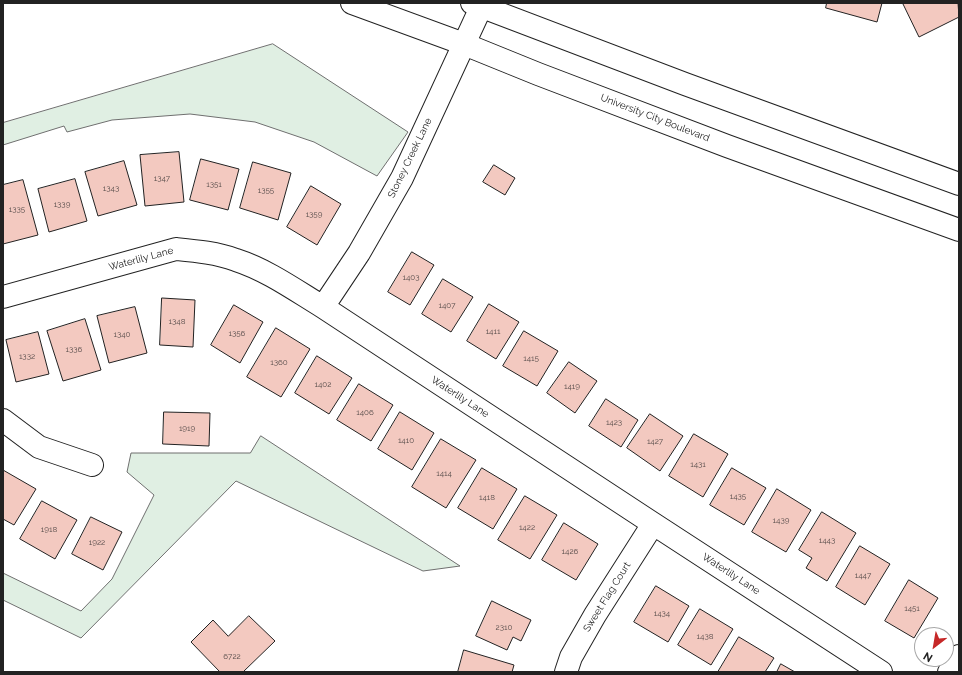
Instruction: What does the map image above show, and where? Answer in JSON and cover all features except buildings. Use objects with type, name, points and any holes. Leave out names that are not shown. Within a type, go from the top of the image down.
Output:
[{"type":"street","name":"University City Boulevard","points":[[352,3],[464,44],[538,74],[727,146],[959,230]]},
{"type":"street","name":"Stoney Creek Lane","points":[[323,307],[359,253],[402,178],[464,44],[479,4]]},
{"type":"street","points":[[479,4],[685,84],[959,184]]},
{"type":"street","name":"Waterlily Lane","points":[[3,297],[176,249],[204,252],[237,260],[272,276],[323,307],[881,672]]},
{"type":"street","points":[[3,420],[39,447],[92,466]]},
{"type":"street","name":"Sweet Flag Court","points":[[566,672],[571,657],[595,615],[653,524]]},
{"type":"street","points":[[948,672],[959,656]]},
{"type":"green space","points":[[273,44],[408,132],[377,176],[314,142],[255,122],[190,114],[112,120],[67,132],[64,126],[3,145],[3,123]]},
{"type":"green space","points":[[261,436],[460,566],[423,571],[236,481],[81,638],[3,600],[3,573],[81,611],[112,579],[154,495],[127,472],[131,453],[250,453]]}]
